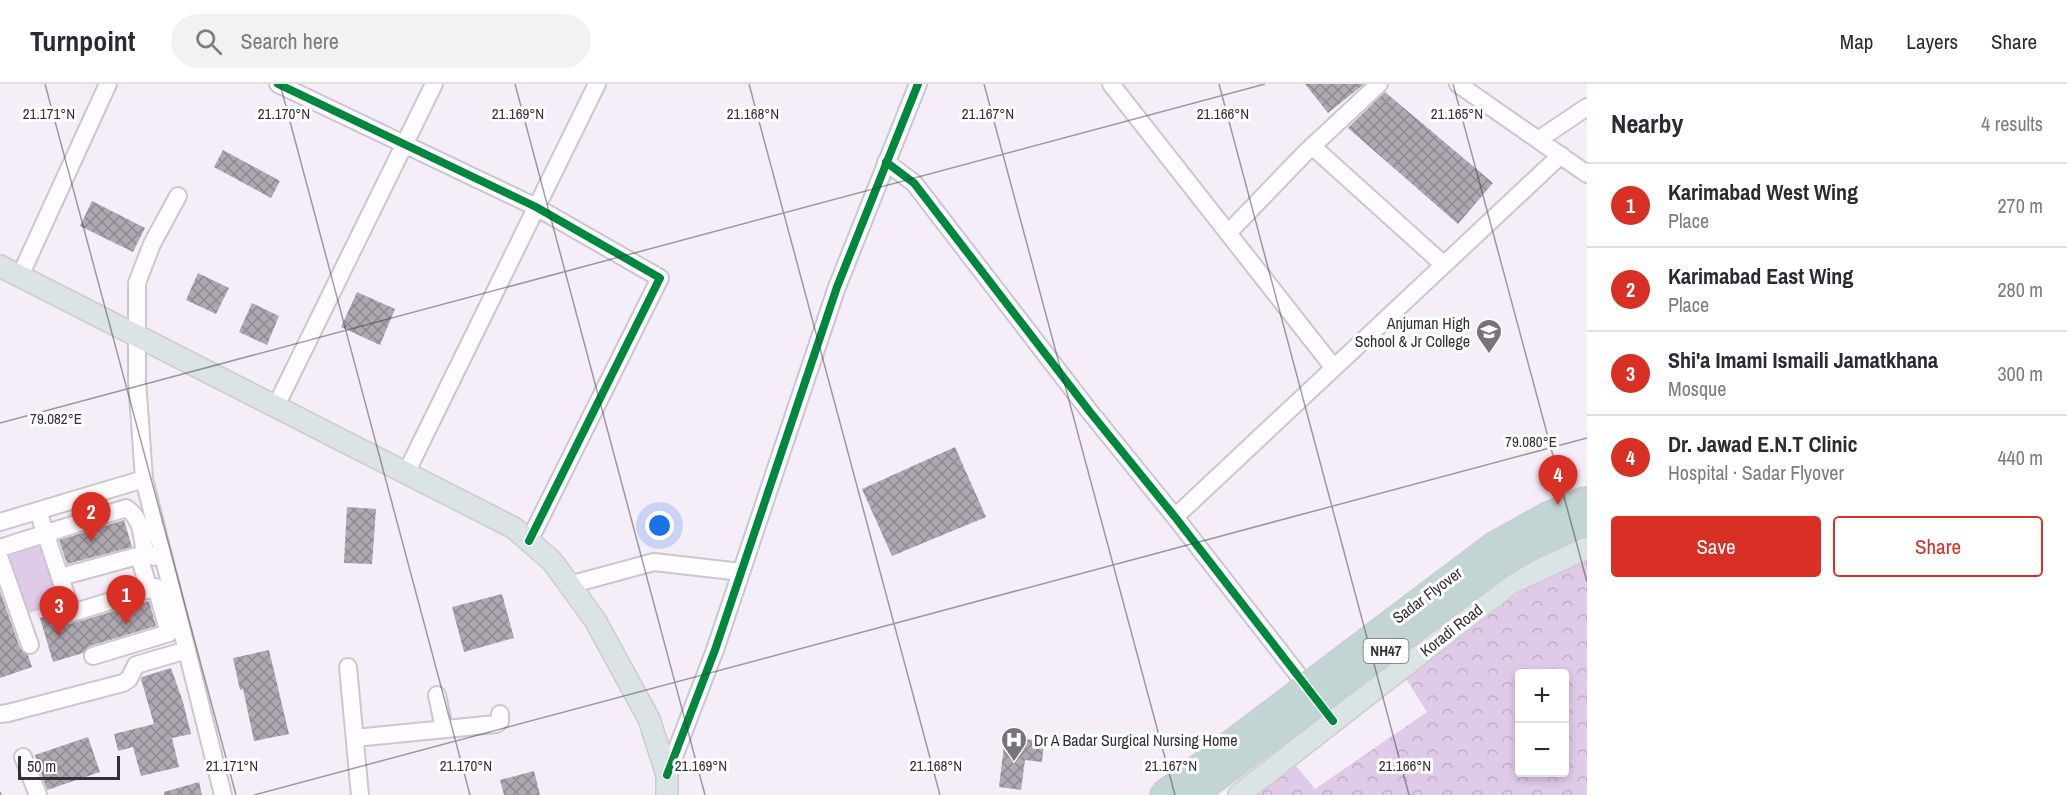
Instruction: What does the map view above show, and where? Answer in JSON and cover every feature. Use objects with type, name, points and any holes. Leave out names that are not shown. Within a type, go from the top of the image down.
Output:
[{"type":"highway","name":"Sadar Flyover","points":[[1162,795],[1494,545],[1548,515],[1587,499]]},
{"type":"highway","name":"Sadar Flyover","points":[[1194,795],[1500,565],[1537,543],[1587,521]]},
{"type":"highway","name":"Sadar Flyover","points":[[1206,795],[1504,576],[1542,550],[1587,528]]},
{"type":"main road","points":[[0,266],[514,528],[552,561],[595,620],[650,719],[667,785]]},
{"type":"main road","name":"NH47","points":[[1311,692],[1425,605],[1496,557],[1568,520],[1587,514]]},
{"type":"main road","name":"Koradi Road","points":[[1239,795],[1511,584],[1587,548]]},
{"type":"main road","points":[[1181,795],[1311,692]]},
{"type":"street","points":[[20,276],[108,84]]},
{"type":"street","points":[[278,84],[536,207],[660,278],[529,541]]},
{"type":"street","points":[[276,406],[434,84]]},
{"type":"street","points":[[406,473],[597,84]]},
{"type":"street","points":[[667,785],[837,287],[918,84]]},
{"type":"street","points":[[1111,84],[1334,368]]},
{"type":"street","points":[[1228,233],[1312,146],[1379,84]]},
{"type":"street","points":[[1458,84],[1587,174]]},
{"type":"street","points":[[1538,140],[1587,107]]},
{"type":"street","points":[[1312,146],[1444,265]]},
{"type":"street","points":[[1175,517],[1561,155]]},
{"type":"street","points":[[886,162],[914,183],[1090,412],[1175,517],[1333,721]]},
{"type":"street","points":[[178,196],[152,244],[137,283],[138,381],[144,479],[223,795]]},
{"type":"street","points":[[0,522],[144,479]]},
{"type":"street","points":[[0,548],[126,508],[132,512],[138,520],[142,555],[169,633],[93,656]]},
{"type":"street","points":[[38,511],[72,613],[153,588]]},
{"type":"street","points":[[60,577],[142,555],[165,562]]},
{"type":"street","points":[[0,559],[30,645]]},
{"type":"street","points":[[153,588],[165,562]]},
{"type":"street","points":[[569,585],[654,562],[741,572]]},
{"type":"street","points":[[0,714],[123,683],[129,679],[135,665],[187,651]]},
{"type":"street","points":[[348,667],[360,795]]},
{"type":"street","points":[[437,694],[444,729]]},
{"type":"street","points":[[355,738],[496,724],[500,721],[500,714]]},
{"type":"street","points":[[23,757],[38,795]]},
{"type":"green space","points":[[40,545],[59,604],[20,616],[2,555]]},
{"type":"green space","points":[[1587,558],[1587,795],[1257,795],[1296,766],[1315,789],[1427,712],[1405,677],[1536,580]]},
{"type":"building","points":[[1305,84],[1364,84],[1328,113]]},
{"type":"building","points":[[1385,92],[1493,183],[1458,224],[1348,128]]},
{"type":"building","points":[[223,150],[280,181],[271,198],[214,167]]},
{"type":"building","points":[[92,201],[145,228],[133,252],[80,226]]},
{"type":"building","points":[[198,273],[229,288],[216,314],[186,300]]},
{"type":"building","points":[[357,292],[395,309],[380,345],[341,327]]},
{"type":"building","points":[[252,303],[279,316],[267,345],[239,332]]},
{"type":"building","points":[[955,447],[986,517],[892,556],[862,489]]},
{"type":"building","points":[[347,507],[376,509],[372,564],[344,563]]},
{"type":"building","points":[[124,520],[132,547],[67,564],[59,540]]},
{"type":"building","points":[[0,591],[20,648],[28,655],[32,667],[0,678]]},
{"type":"building","points":[[502,594],[514,638],[464,652],[452,607]]},
{"type":"building","points":[[149,601],[156,626],[90,646],[83,653],[53,662],[40,618],[61,612],[70,624]]},
{"type":"building","points":[[269,650],[289,734],[254,741],[243,689],[240,690],[233,658]]},
{"type":"building","points":[[171,668],[191,734],[172,738],[179,767],[141,776],[133,747],[118,751],[114,734],[154,724],[141,679]]},
{"type":"building","points":[[88,737],[100,772],[47,790],[35,755]]},
{"type":"building","points":[[1005,737],[1044,741],[1042,762],[1025,760],[1021,790],[999,787]]},
{"type":"building","points":[[534,771],[540,795],[504,795],[500,780]]},
{"type":"building","points":[[199,782],[202,795],[164,795],[164,792]]},
{"type":"cycle path","points":[[278,84],[536,207],[660,278],[529,541]]},
{"type":"cycle path","points":[[667,775],[715,650],[837,287],[918,84]]},
{"type":"cycle path","points":[[886,162],[914,183],[1090,412],[1175,517],[1333,721]]},
{"type":"place","name":"Anjuman High School & Jr College","points":[[1489,355]]},
{"type":"place","name":"Dr. Jawad E.N.T Clinic","points":[[1558,505]]},
{"type":"place","name":"Karimabad East Wing","points":[[91,542]]},
{"type":"place","name":"Karimabad West Wing","points":[[126,625]]},
{"type":"place","name":"Shi'a Imami Ismaili Jamatkhana","points":[[59,636]]},
{"type":"place","name":"Dr A Badar Surgical Nursing Home","points":[[1014,763]]}]
